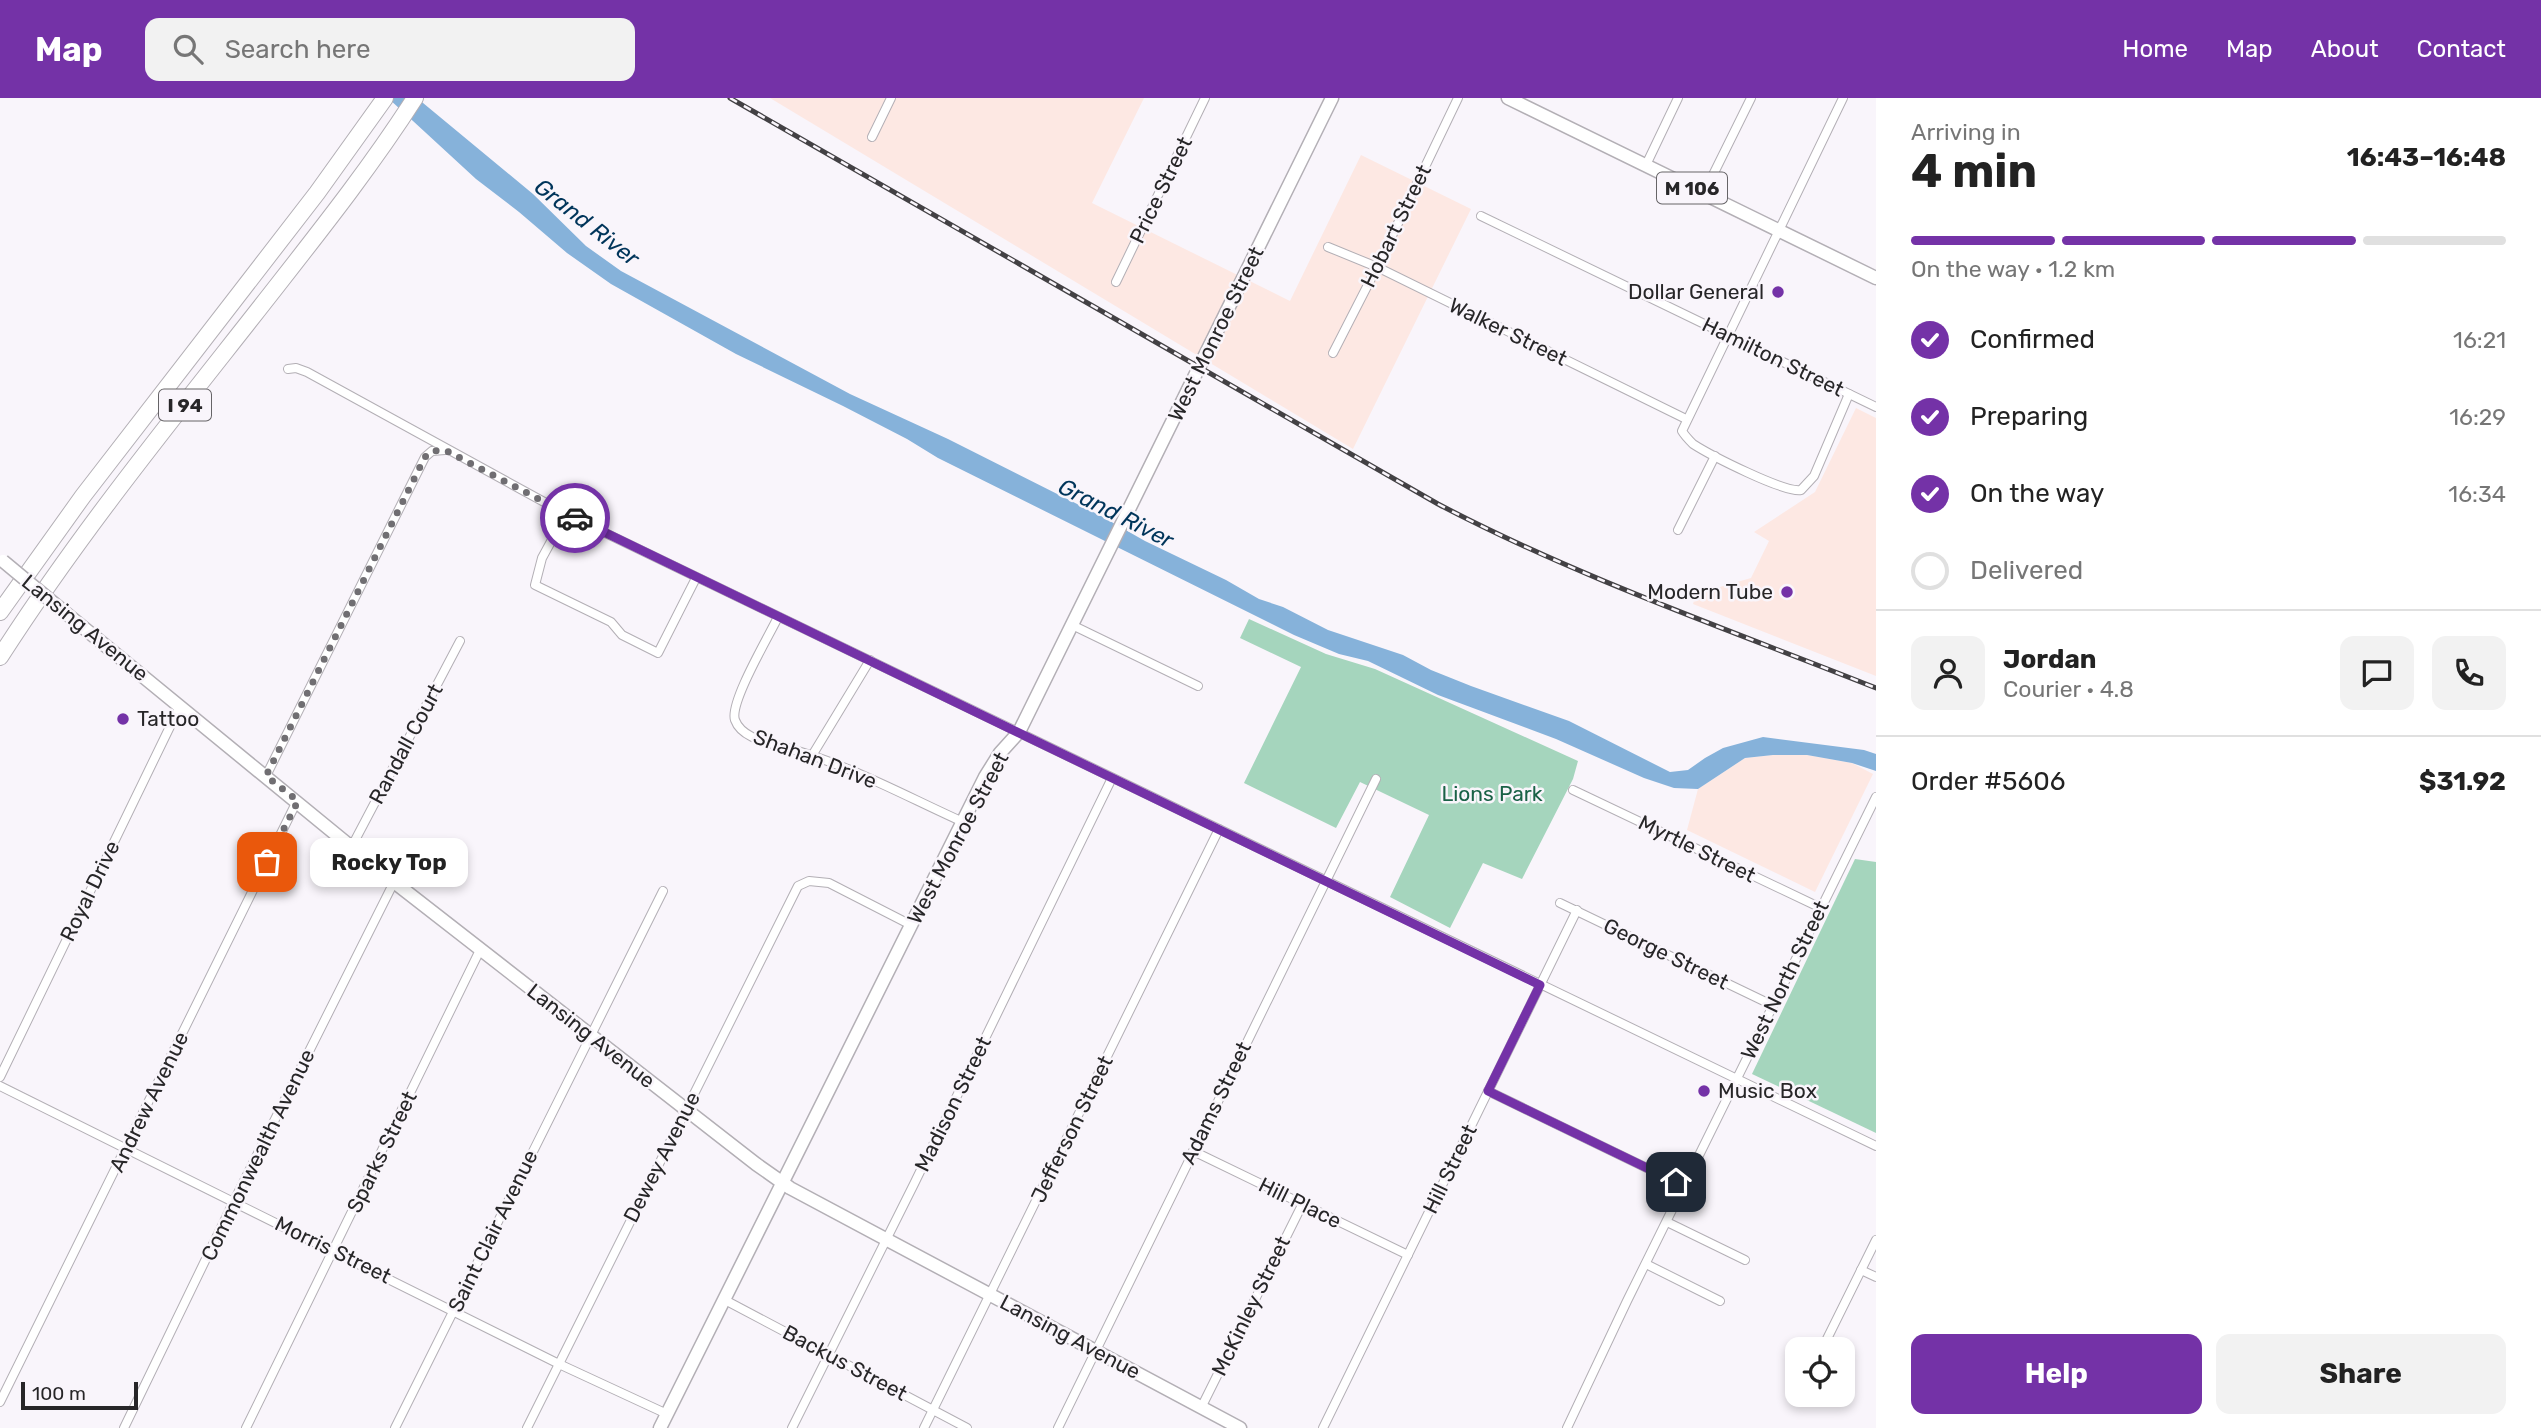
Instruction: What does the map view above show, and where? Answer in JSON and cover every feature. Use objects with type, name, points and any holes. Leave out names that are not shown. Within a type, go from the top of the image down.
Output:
[{"type":"highway","name":"I 94","points":[[0,612],[83,496],[351,148],[385,98]]},
{"type":"highway","name":"I 94","points":[[0,657],[107,505],[376,157],[415,98]]},
{"type":"main road","name":"West Monroe Street","points":[[660,1428],[985,777],[1000,753],[1019,732],[1332,98]]},
{"type":"main road","name":"M 106","points":[[1511,99],[1876,278]]},
{"type":"main road","name":"Lansing Avenue","points":[[2,560],[298,801],[394,883],[790,1188],[1240,1428]]},
{"type":"street","points":[[872,137],[891,98]]},
{"type":"street","name":"Price Street","points":[[1116,282],[1205,98]]},
{"type":"street","name":"Hobart Street","points":[[1333,353],[1458,98]]},
{"type":"street","points":[[1646,165],[1678,98]]},
{"type":"street","points":[[1706,195],[1708,185],[1751,98]]},
{"type":"street","points":[[1843,98],[1682,431],[1691,443],[1715,456],[1787,490],[1801,490],[1814,476],[1849,394]]},
{"type":"street","name":"Hamilton Street","points":[[1482,216],[1876,407]]},
{"type":"street","name":"Walker Street","points":[[1328,247],[1377,267],[1686,419]]},
{"type":"street","points":[[288,369],[296,368],[307,372],[445,450],[696,578],[1876,1146]]},
{"type":"street","points":[[266,776],[425,457],[432,451],[445,450]]},
{"type":"street","points":[[1678,530],[1715,456]]},
{"type":"street","points":[[566,514],[542,558],[535,585],[611,622],[622,635],[657,653],[696,578]]},
{"type":"street","name":"Shahan Drive","points":[[778,617],[739,694],[734,717],[743,730],[756,739],[813,754],[963,822]]},
{"type":"street","points":[[1072,625],[1198,686]]},
{"type":"street","name":"Randall Court","points":[[352,846],[460,642]]},
{"type":"street","points":[[813,754],[870,660]]},
{"type":"street","name":"Royal Drive","points":[[0,1077],[180,706]]},
{"type":"street","name":"Madison Street","points":[[792,1428],[1112,778]]},
{"type":"street","name":"Adams Street","points":[[1058,1428],[1376,779]]},
{"type":"street","name":"Myrtle Street","points":[[1573,790],[1821,908]]},
{"type":"street","name":"West North Street","points":[[1567,1428],[1876,797]]},
{"type":"street","name":"Andrew Avenue","points":[[0,1402],[298,801]]},
{"type":"street","name":"Jefferson Street","points":[[924,1428],[1219,828]]},
{"type":"street","name":"Dewey Avenue","points":[[527,1428],[798,887],[809,881],[829,883],[911,925]]},
{"type":"street","name":"Commonwealth Avenue","points":[[124,1428],[234,1201],[394,883]]},
{"type":"street","name":"Saint Clair Avenue","points":[[395,1428],[663,891]]},
{"type":"street","name":"George Street","points":[[1560,903],[1772,1006]]},
{"type":"street","name":"Hill Street","points":[[1323,1428],[1577,911]]},
{"type":"street","name":"Sparks Street","points":[[246,1428],[480,950]]},
{"type":"street","name":"Morris Street","points":[[0,1086],[559,1364],[667,1414]]},
{"type":"street","points":[[1488,1091],[1684,1186]]},
{"type":"street","name":"Hill Place","points":[[1193,1151],[1408,1255]]},
{"type":"street","name":"McKinley Street","points":[[1201,1408],[1302,1205]]},
{"type":"street","points":[[1667,1222],[1745,1260]]},
{"type":"street","points":[[1828,1337],[1876,1240]]},
{"type":"street","points":[[1646,1264],[1720,1301]]},
{"type":"street","points":[[1861,1270],[1876,1278]]},
{"type":"street","name":"Backus Street","points":[[723,1299],[967,1428]]},
{"type":"shaded area","points":[[770,98],[1144,98],[1092,203],[1290,301],[1361,155],[1471,209],[1353,449]]},
{"type":"shaded area","points":[[1856,408],[1876,418],[1876,676],[1693,604],[1696,594],[1751,578],[1769,541],[1754,532],[1815,492]]},
{"type":"shaded area","points":[[1807,755],[1852,763],[1873,774],[1815,892],[1687,830],[1698,789],[1745,758]]},
{"type":"green space","name":"Lions Park","points":[[1249,619],[1326,654],[1375,669],[1578,761],[1573,779],[1522,879],[1483,863],[1450,928],[1390,897],[1429,815],[1360,782],[1336,828],[1244,783],[1301,667],[1240,638]]},
{"type":"green space","points":[[1855,859],[1876,862],[1876,1133],[1752,1074]]},
{"type":"water","name":"Grand River","points":[[388,98],[417,98],[533,194],[586,246],[621,271],[850,394],[948,439],[1259,599],[1283,607],[1328,630],[1403,655],[1471,686],[1569,721],[1670,772],[1688,770],[1723,748],[1763,737],[1864,750],[1876,754],[1876,771],[1852,763],[1807,755],[1773,755],[1745,758],[1698,789],[1674,788],[1644,778],[1556,739],[1438,695],[1368,661],[1339,654],[1294,635],[938,458],[843,406],[736,354],[611,284],[567,253],[476,179]]},
{"type":"railway","points":[[730,98],[1438,504],[1599,579],[1876,688]]},
{"type":"way so far","points":[[267,862],[298,801],[266,776],[428,453],[445,450],[575,518]]},
{"type":"place","name":"Dollar General","points":[[1778,292]]},
{"type":"place","name":"Modern Tube","points":[[1787,592]]},
{"type":"place","name":"Tattoo","points":[[123,719]]},
{"type":"place","name":"Rocky Top","points":[[267,862]]},
{"type":"place","name":"Music Box","points":[[1704,1091]]},
{"type":"route","points":[[575,518],[1540,985],[1488,1091],[1676,1182]]}]
